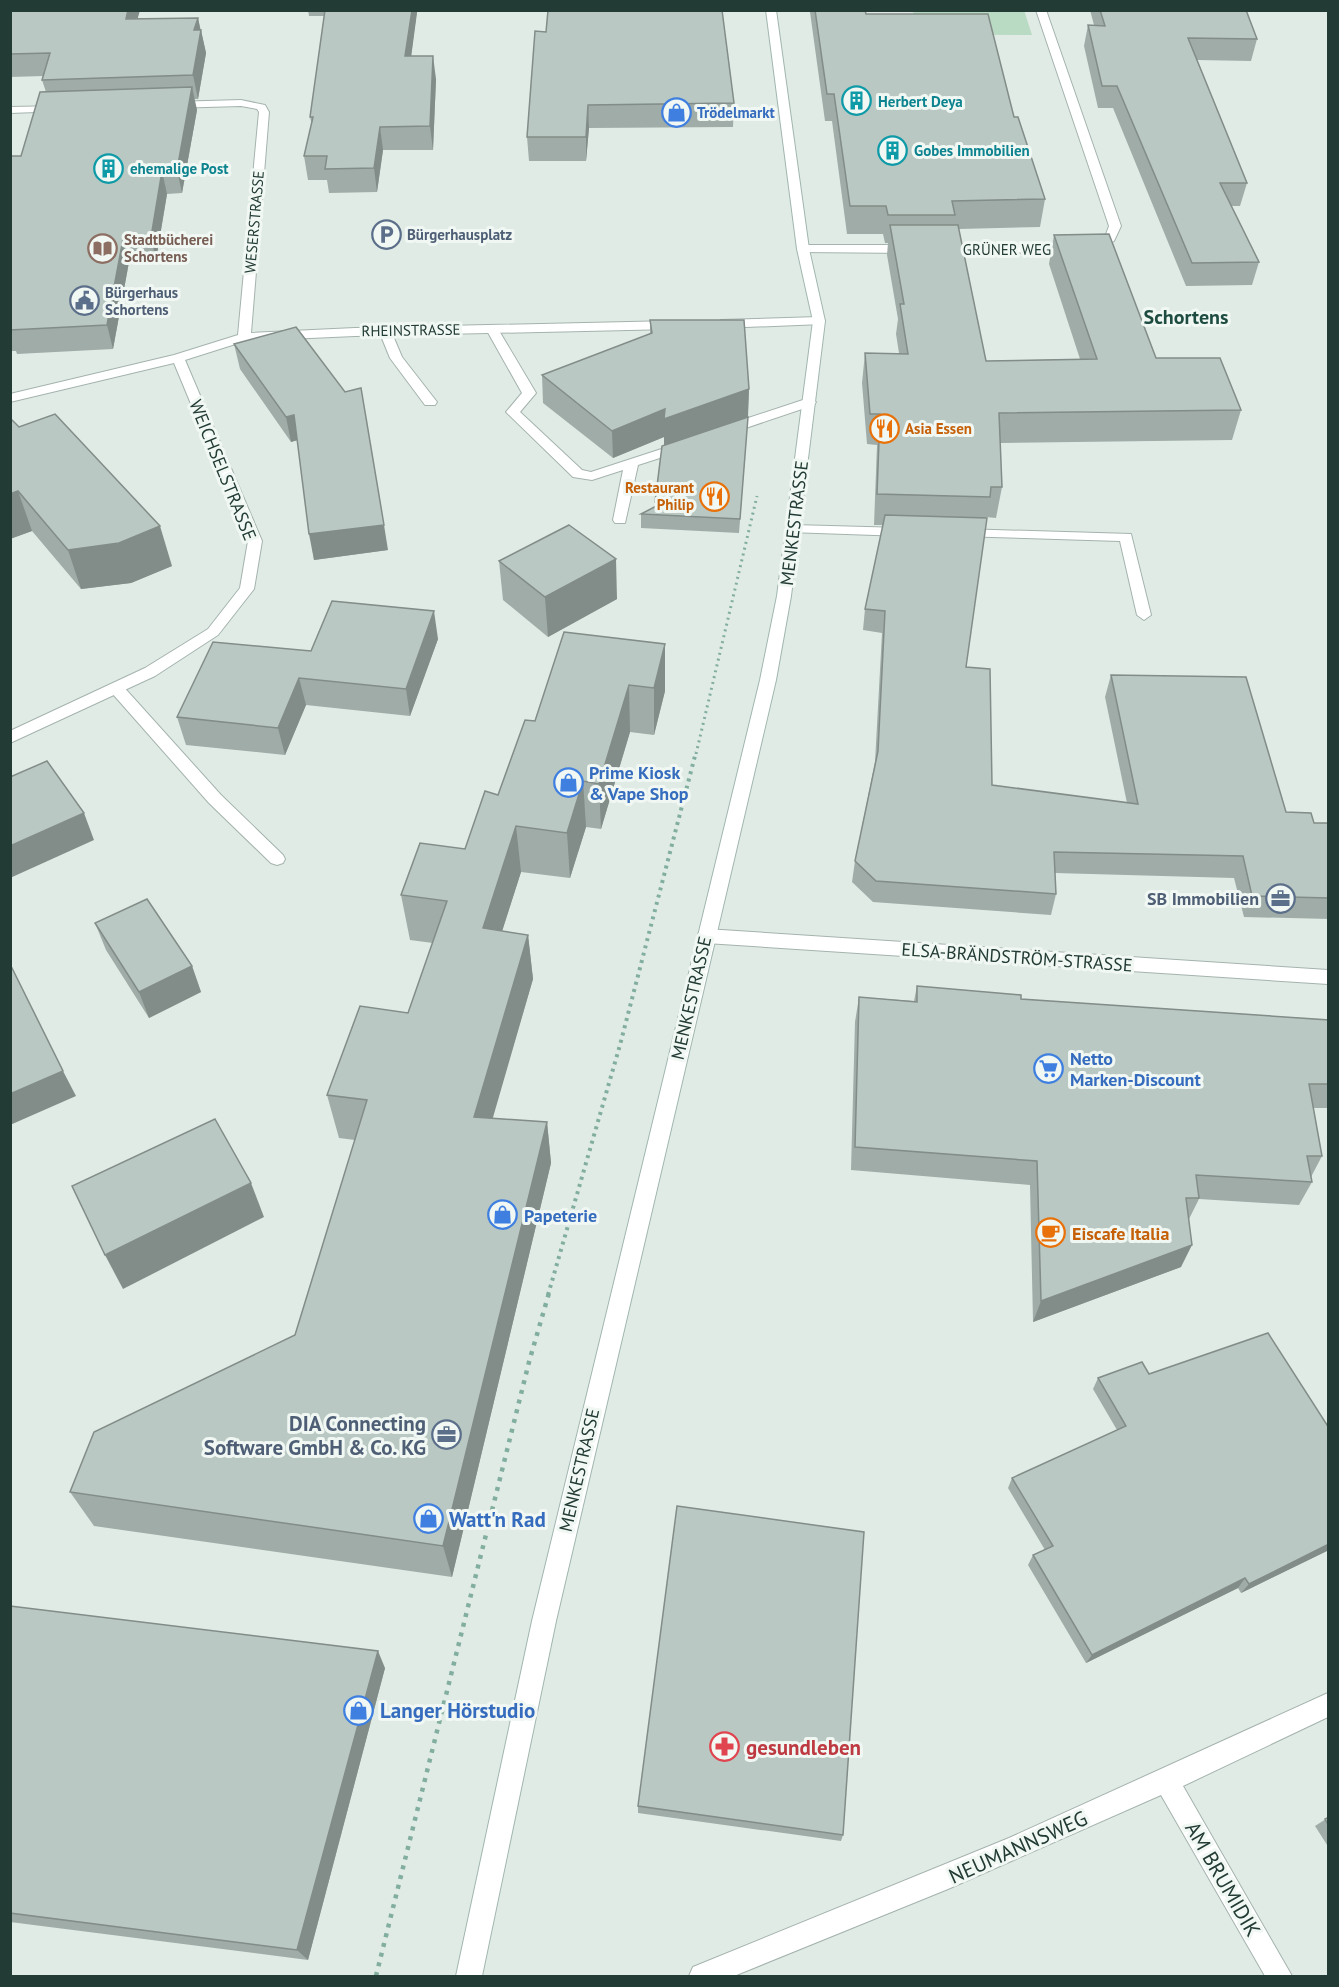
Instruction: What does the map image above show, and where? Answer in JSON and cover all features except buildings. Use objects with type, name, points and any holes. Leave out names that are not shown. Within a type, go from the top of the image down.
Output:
[{"type":"street","name":"MENKESTRASSE","points":[[469,1977],[544,1621],[768,680],[784,596],[819,321],[803,249],[771,10]]},
{"type":"street","name":"GRÜNER WEG","points":[[803,249],[1094,249],[1110,239],[1116,226],[1041,10]]},
{"type":"street","name":"WESERSTRASSE","points":[[160,105],[241,103],[261,107],[264,112],[244,338]]},
{"type":"street","points":[[10,110],[68,108]]},
{"type":"street","points":[[709,324],[819,321]]},
{"type":"street","name":"RHEINSTRASSE","points":[[10,398],[177,358],[244,338],[385,331],[686,324]]},
{"type":"street","points":[[492,328],[529,393],[513,412],[578,474],[592,476],[631,465],[694,441]]},
{"type":"street","points":[[385,331],[396,358],[430,402]]},
{"type":"street","name":"WEICHSELSTRASSE","points":[[10,738],[150,672],[213,632],[247,589],[255,541],[177,358]]},
{"type":"street","points":[[715,434],[809,402]]},
{"type":"street","points":[[620,520],[631,465]]},
{"type":"street","points":[[793,529],[915,532]]},
{"type":"street","points":[[950,533],[1126,537],[1144,615]]},
{"type":"street","points":[[116,688],[215,799],[277,859]]},
{"type":"street","name":"ELSA-BRÄNDSTRÖM-STRASSE","points":[[706,936],[1329,977]]},
{"type":"street","name":"NEUMANNSWEG","points":[[702,1977],[960,1873],[1167,1782],[1329,1705]]},
{"type":"street","name":"AM BRUMIDIK","points":[[1167,1782],[1279,1977]]},
{"type":"path","points":[[376,1977],[529,1362],[620,1045],[681,816],[758,494]]},
{"type":"green space","points":[[1024,10],[1032,35],[823,34],[917,26],[913,11]]},
{"type":"place","name":"Herbert Deya","points":[[857,101]]},
{"type":"place","name":"Trödelmarkt","points":[[676,112]]},
{"type":"place","name":"Gobes Immobilien","points":[[893,150]]},
{"type":"place","name":"ehemalige Post","points":[[109,168]]},
{"type":"place","name":"Bürgerhausplatz","points":[[386,234]]},
{"type":"place","name":"Stadtbücherei Schortens","points":[[103,248]]},
{"type":"place","name":"Bürgerhaus Schortens","points":[[84,301]]},
{"type":"place","name":"Asia Essen","points":[[884,428]]},
{"type":"place","name":"Restaurant Philip","points":[[715,496]]},
{"type":"place","name":"Prime Kiosk & Vape Shop","points":[[568,782]]},
{"type":"place","name":"SB Immobilien","points":[[1280,898]]},
{"type":"place","name":"Netto Marken-Discount","points":[[1049,1068]]},
{"type":"place","name":"Papeterie","points":[[503,1215]]},
{"type":"place","name":"Eiscafe Italia","points":[[1051,1233]]},
{"type":"place","name":"DIA Connecting Software GmbH & Co. KG","points":[[447,1435]]},
{"type":"place","name":"Watt'n Rad","points":[[428,1519]]},
{"type":"place","name":"Langer Hörstudio","points":[[359,1710]]},
{"type":"place","name":"gesundleben","points":[[725,1747]]},
{"type":"district","name":"Schortens","points":[[1186,317]]}]
